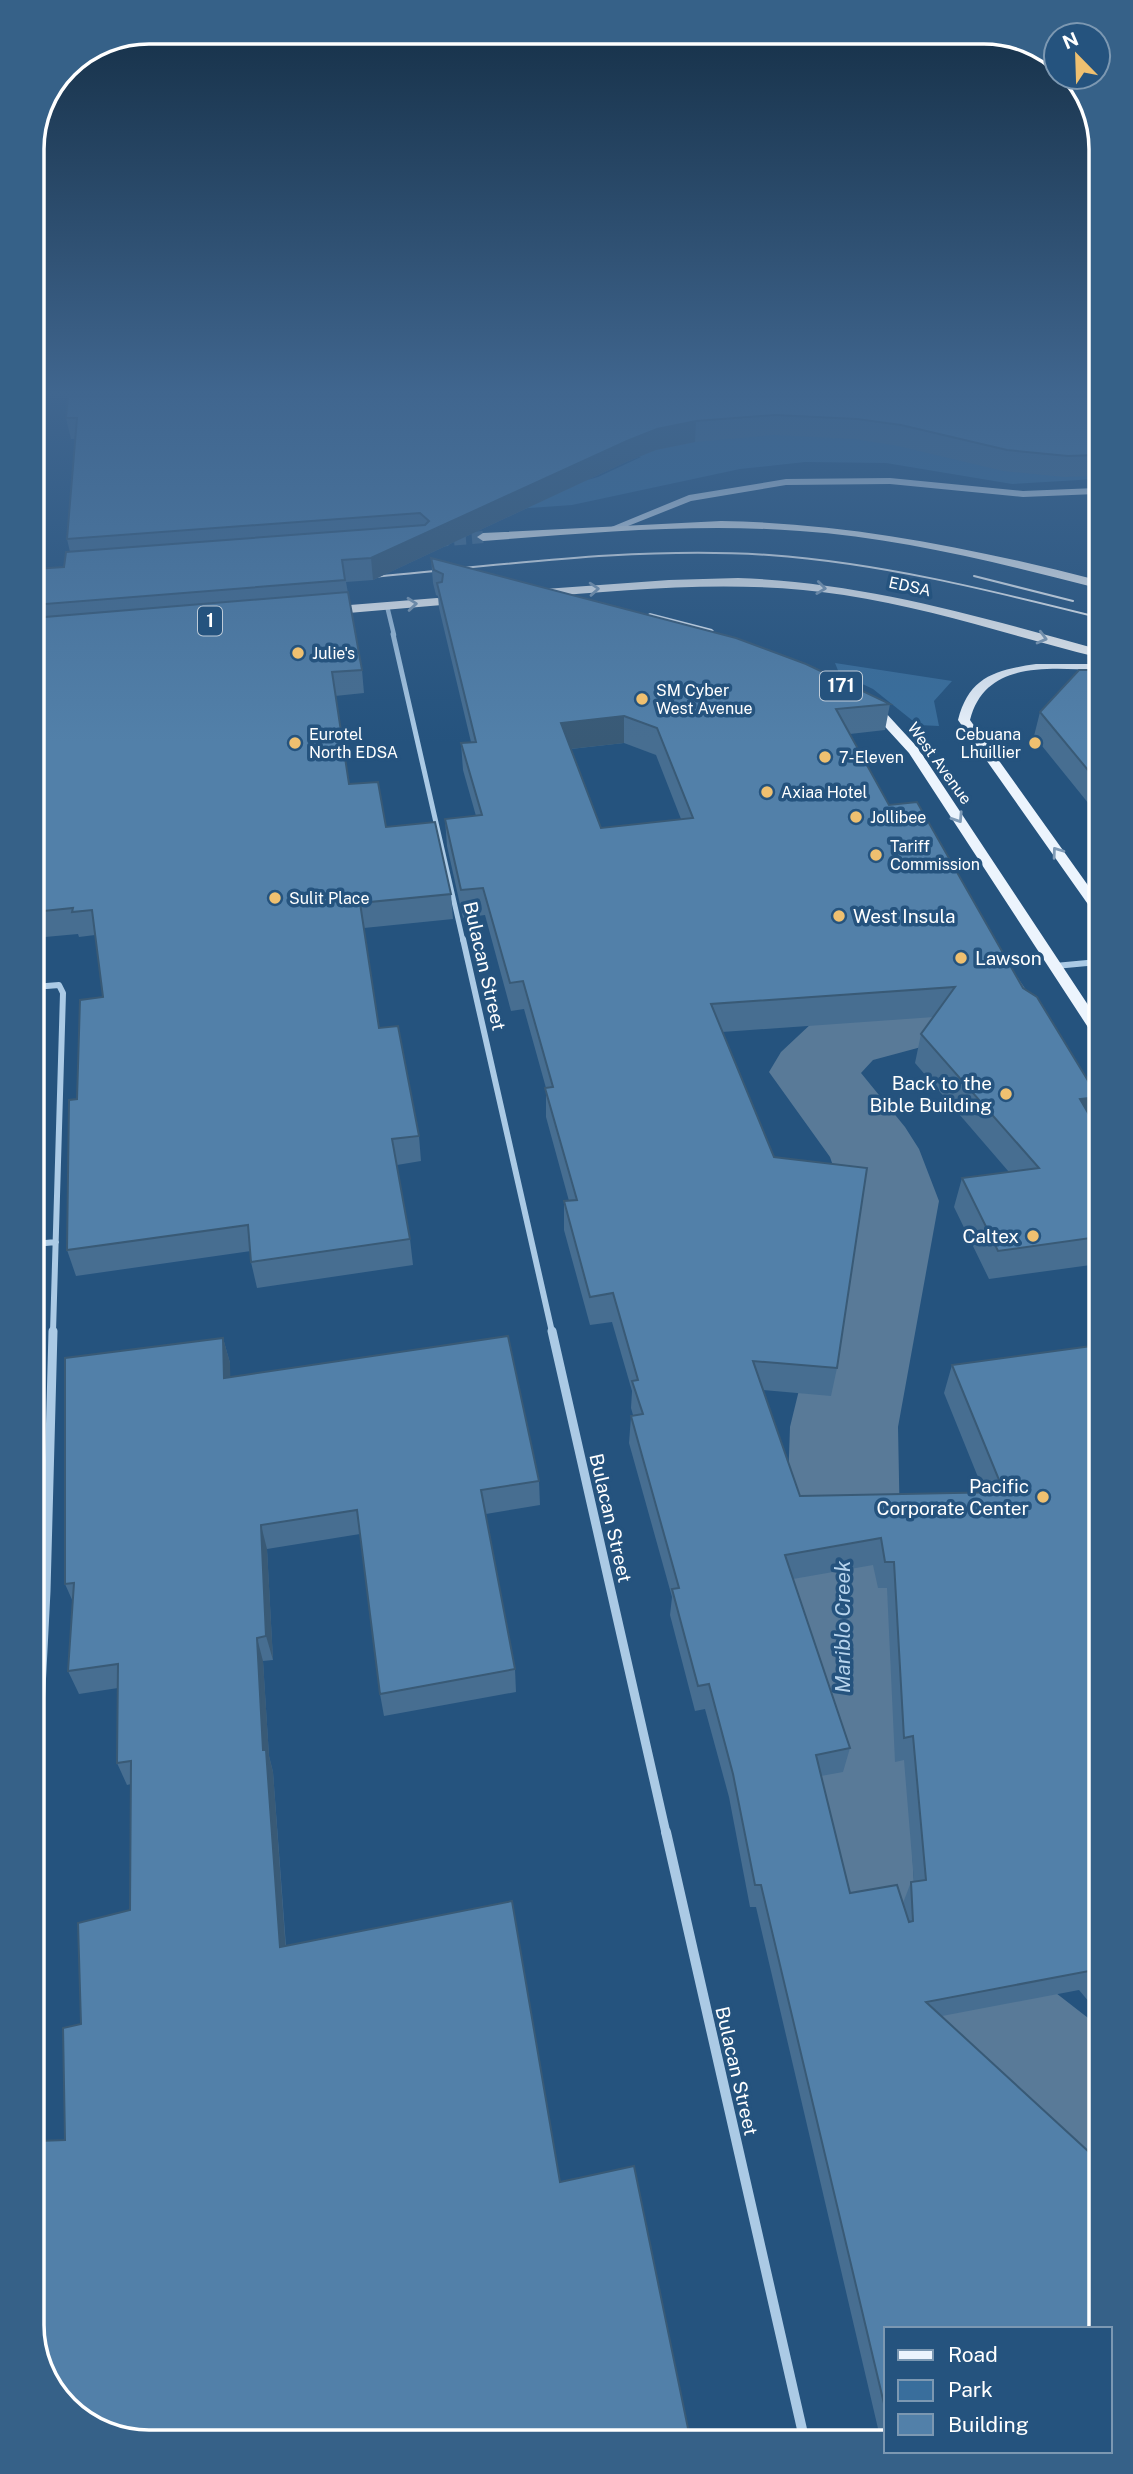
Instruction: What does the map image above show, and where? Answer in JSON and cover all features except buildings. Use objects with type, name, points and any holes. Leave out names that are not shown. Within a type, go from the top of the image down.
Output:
[{"type":"highway","points":[[482,537],[614,528],[763,526],[876,535],[990,557],[1089,582]]},
{"type":"highway","name":"EDSA","points":[[514,596],[684,583],[760,582],[807,586],[920,606],[1089,651]]},
{"type":"highway","points":[[305,613],[438,602]]},
{"type":"main road","points":[[614,528],[655,511]]},
{"type":"main road","points":[[514,596],[585,604]]},
{"type":"main road","points":[[642,614],[724,636]]},
{"type":"main road","points":[[1089,667],[1045,667],[1014,671],[988,680],[968,699],[964,720],[1089,896]]},
{"type":"main road","name":"West Avenue","points":[[853,693],[874,706],[914,751],[1089,1018]]},
{"type":"street","name":"Bulacan Street","points":[[387,606],[802,2430]]},
{"type":"street","points":[[1055,966],[1089,963]]},
{"type":"street","points":[[44,986],[62,987],[63,993],[44,1630]]},
{"type":"street","points":[[44,1243],[56,1242]]},
{"type":"green space","points":[[835,663],[952,681],[934,701],[939,726],[918,725],[873,689],[839,673]]},
{"type":"waterway","name":"Mariblo Creek","points":[[989,996],[947,1013],[843,1041],[812,1072],[873,1149],[892,1201],[844,1427],[842,1683],[849,1917],[1089,2111]]},
{"type":"tunnel","points":[[436,541],[483,537]]},
{"type":"tram line","points":[[362,578],[616,555],[769,555],[893,571],[1089,615]]},
{"type":"tram line","points":[[974,576],[1073,601]]},
{"type":"place","name":"Julie's","points":[[298,653]]},
{"type":"place","name":"SM Cyber West Avenue","points":[[642,699]]},
{"type":"place","name":"Eurotel North EDSA","points":[[295,743]]},
{"type":"place","name":"Cebuana Lhuillier","points":[[1035,743]]},
{"type":"place","name":"7-Eleven","points":[[825,757]]},
{"type":"place","name":"Axiaa Hotel","points":[[767,792]]},
{"type":"place","name":"Jollibee","points":[[856,817]]},
{"type":"place","name":"Tariff Commission","points":[[876,855]]},
{"type":"place","name":"Sulit Place","points":[[275,898]]},
{"type":"place","name":"West Insula","points":[[839,916]]},
{"type":"place","name":"Lawson","points":[[961,958]]},
{"type":"place","name":"Back to the Bible Building","points":[[1006,1094]]},
{"type":"place","name":"Caltex","points":[[1033,1236]]},
{"type":"place","name":"Pacific Corporate Center","points":[[1043,1497]]}]
